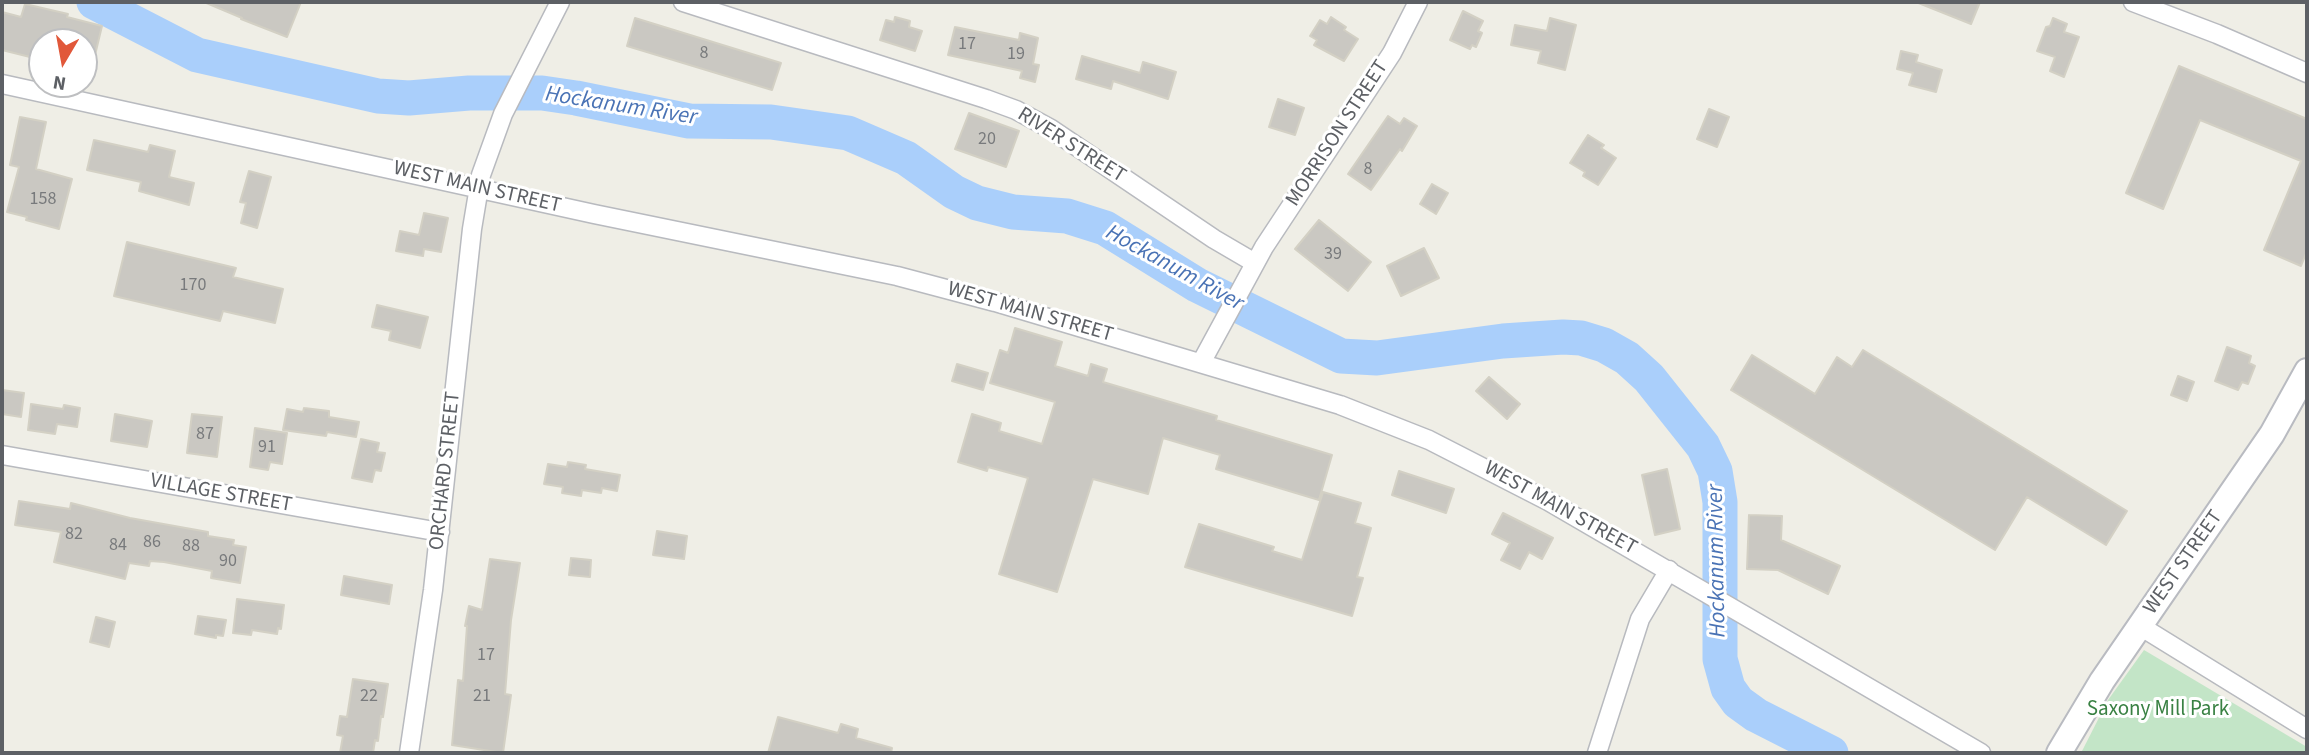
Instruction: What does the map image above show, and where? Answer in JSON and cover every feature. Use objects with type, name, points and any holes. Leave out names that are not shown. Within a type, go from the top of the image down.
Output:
[{"type":"main road","name":"WEST STREET","points":[[2059,753],[2086,705],[2251,466],[2307,372]]},
{"type":"street","name":"ORCHARD STREET","points":[[410,753],[440,532],[478,188],[498,125],[561,2]]},
{"type":"street","name":"RIVER STREET","points":[[682,2],[1016,110],[1051,129],[1214,239],[1255,263]]},
{"type":"street","name":"MORRISON STREET","points":[[1255,263],[1392,53],[1418,2]]},
{"type":"street","points":[[2133,2],[2217,34],[2307,73]]},
{"type":"street","name":"WEST MAIN STREET","points":[[2,84],[932,285],[1304,393],[1405,429],[1506,478],[1702,589],[1980,753]]},
{"type":"street","points":[[1201,363],[1255,263]]},
{"type":"street","name":"VILLAGE STREET","points":[[2,455],[440,532]]},
{"type":"street","points":[[1597,753],[1640,619],[1669,570]]},
{"type":"street","points":[[2140,625],[2307,729]]},
{"type":"green space","name":"Saxony Mill Park","points":[[2144,650],[2307,747],[2307,753],[2081,753],[2108,700]]},
{"type":"building","points":[[204,2],[301,2],[287,37]]},
{"type":"building","points":[[1916,2],[1980,2],[1971,24]]},
{"type":"building","points":[[25,4],[68,14],[67,17],[102,26],[98,43],[98,28],[28,28],[28,56],[2,50],[2,12],[21,17]]},
{"type":"building","points":[[1463,11],[1483,21],[1478,31],[1482,33],[1476,47],[1472,45],[1470,49],[1450,40]]},
{"type":"building","points":[[895,17],[910,21],[909,27],[922,31],[915,51],[880,40],[886,20],[894,22]]},
{"type":"building","points":[[1331,17],[1358,39],[1344,61],[1314,45],[1317,40],[1310,36],[1320,20],[1327,24]]},
{"type":"building","points":[[635,18],[781,63],[772,90],[627,46]]},
{"type":"building","points":[[1550,18],[1576,25],[1565,70],[1538,63],[1541,51],[1511,45],[1515,25],[1547,31]]},
{"type":"building","points":[[2053,18],[2067,24],[2064,32],[2079,37],[2064,77],[2050,71],[2055,57],[2037,51],[2046,27],[2050,26]]},
{"type":"building","points":[[955,27],[1019,40],[1020,33],[1038,38],[1033,64],[1039,65],[1035,82],[1020,78],[1022,71],[948,55]]},
{"type":"building","points":[[1901,51],[1918,55],[1916,62],[1942,70],[1936,92],[1909,85],[1913,73],[1897,69]]},
{"type":"building","points":[[1082,56],[1140,73],[1143,62],[1176,72],[1168,99],[1113,81],[1111,89],[1076,79]]},
{"type":"building","points":[[2179,66],[2307,119],[2307,251],[2301,266],[2264,250],[2301,161],[2200,120],[2163,209],[2126,193]]},
{"type":"building","points":[[1278,99],[1304,108],[1295,135],[1269,127]]},
{"type":"building","points":[[1709,109],[1729,117],[1717,147],[1697,139]]},
{"type":"building","points":[[969,113],[1019,131],[1006,167],[955,149]]},
{"type":"building","points":[[1388,116],[1400,124],[1404,118],[1417,126],[1402,151],[1400,149],[1371,190],[1348,174]]},
{"type":"building","points":[[20,117],[46,122],[36,169],[72,179],[59,229],[7,212],[19,167],[10,165]]},
{"type":"building","points":[[1588,135],[1604,145],[1601,148],[1616,158],[1598,185],[1583,176],[1585,172],[1570,163]]},
{"type":"building","points":[[94,140],[148,152],[150,145],[175,151],[169,177],[194,183],[189,205],[139,191],[141,182],[87,170]]},
{"type":"building","points":[[249,171],[271,177],[257,228],[241,223],[246,203],[240,202]]},
{"type":"building","points":[[1432,184],[1448,193],[1436,214],[1420,204]]},
{"type":"building","points":[[424,213],[448,218],[441,252],[424,249],[423,256],[396,251],[400,231],[419,235]]},
{"type":"building","points":[[1319,220],[1371,262],[1348,291],[1295,249]]},
{"type":"building","points":[[127,242],[236,268],[233,277],[283,289],[275,323],[223,311],[220,321],[114,296]]},
{"type":"building","points":[[1424,248],[1439,278],[1401,296],[1387,266]]},
{"type":"building","points":[[377,305],[428,317],[420,348],[389,340],[391,331],[372,327]]},
{"type":"building","points":[[1015,328],[1062,342],[1055,366],[1088,376],[1091,364],[1107,369],[1103,382],[1217,416],[1216,420],[1332,455],[1319,500],[1216,469],[1220,455],[1163,438],[1148,494],[1093,479],[1057,592],[999,574],[1028,478],[988,467],[987,471],[958,462],[972,414],[1001,423],[999,431],[1042,444],[1055,402],[990,383],[1000,350],[1008,353]]},
{"type":"building","points":[[2227,347],[2251,356],[2249,363],[2255,366],[2248,384],[2242,382],[2238,390],[2215,381]]},
{"type":"building","points":[[1863,350],[2127,511],[2106,545],[2027,497],[1995,550],[1731,390],[1752,355],[1815,394],[1837,357],[1852,367]]},
{"type":"building","points":[[957,364],[988,373],[983,390],[952,381]]},
{"type":"building","points":[[2178,376],[2194,382],[2187,401],[2171,395]]},
{"type":"building","points":[[1489,377],[1520,404],[1507,419],[1476,391]]},
{"type":"building","points":[[2,390],[24,393],[21,417],[2,414]]},
{"type":"building","points":[[31,404],[63,409],[64,405],[80,408],[77,427],[57,424],[55,434],[28,430]]},
{"type":"building","points":[[304,408],[329,411],[329,417],[359,422],[356,437],[327,432],[326,436],[283,430],[287,409],[303,412]]},
{"type":"building","points":[[115,414],[152,421],[147,447],[111,441]]},
{"type":"building","points":[[192,414],[222,417],[217,457],[187,453]]},
{"type":"building","points":[[255,428],[287,433],[282,464],[270,462],[268,470],[250,467]]},
{"type":"building","points":[[361,439],[379,443],[377,452],[385,453],[381,471],[375,470],[372,482],[352,478]]},
{"type":"building","points":[[568,462],[586,465],[585,469],[620,475],[617,491],[602,488],[601,493],[582,490],[581,496],[562,493],[563,487],[544,484],[548,464],[567,467]]},
{"type":"building","points":[[1667,469],[1680,529],[1655,535],[1642,475]]},
{"type":"building","points":[[1399,471],[1454,489],[1446,513],[1392,495]]},
{"type":"building","points":[[1323,492],[1361,503],[1355,523],[1371,528],[1357,577],[1363,578],[1352,616],[1185,567],[1199,524],[1274,547],[1272,551],[1302,560]]},
{"type":"building","points":[[19,501],[70,509],[71,503],[234,540],[233,545],[246,547],[240,583],[211,578],[212,571],[164,562],[150,561],[149,566],[129,563],[125,579],[54,562],[61,532],[15,525]]},
{"type":"building","points":[[1503,513],[1553,538],[1542,559],[1529,552],[1520,569],[1501,560],[1510,543],[1492,534]]},
{"type":"building","points":[[1749,515],[1782,516],[1781,540],[1840,566],[1828,594],[1778,570],[1747,569]]},
{"type":"building","points":[[657,531],[687,536],[684,559],[653,555]]},
{"type":"building","points":[[571,558],[591,560],[590,577],[569,575]]},
{"type":"building","points":[[490,559],[520,563],[511,620],[505,694],[511,695],[503,753],[452,745],[458,680],[463,681],[465,626],[469,606],[482,610]]},
{"type":"building","points":[[344,576],[392,585],[389,604],[341,595]]},
{"type":"building","points":[[237,599],[284,605],[281,629],[278,628],[277,634],[252,630],[251,635],[233,633]]},
{"type":"building","points":[[198,616],[226,620],[223,636],[216,635],[216,638],[195,634]]},
{"type":"building","points":[[96,617],[115,622],[109,647],[90,642]]},
{"type":"building","points":[[353,679],[388,684],[378,741],[375,740],[373,753],[340,753],[343,736],[337,735],[340,716],[347,717]]},
{"type":"building","points":[[778,717],[838,733],[841,724],[858,729],[856,738],[892,748],[891,753],[768,753]]},
{"type":"waterway","name":"Hockanum River","points":[[94,2],[197,55],[378,96],[409,98],[469,93],[542,93],[689,121],[771,122],[848,133],[906,158],[954,192],[977,203],[1013,212],[1067,216],[1105,228],[1197,285],[1341,356],[1377,358],[1503,341],[1563,337],[1581,338],[1604,345],[1627,358],[1649,378],[1703,446],[1715,471],[1720,502],[1720,659],[1728,688],[1738,702],[1756,715],[1831,753]]}]
